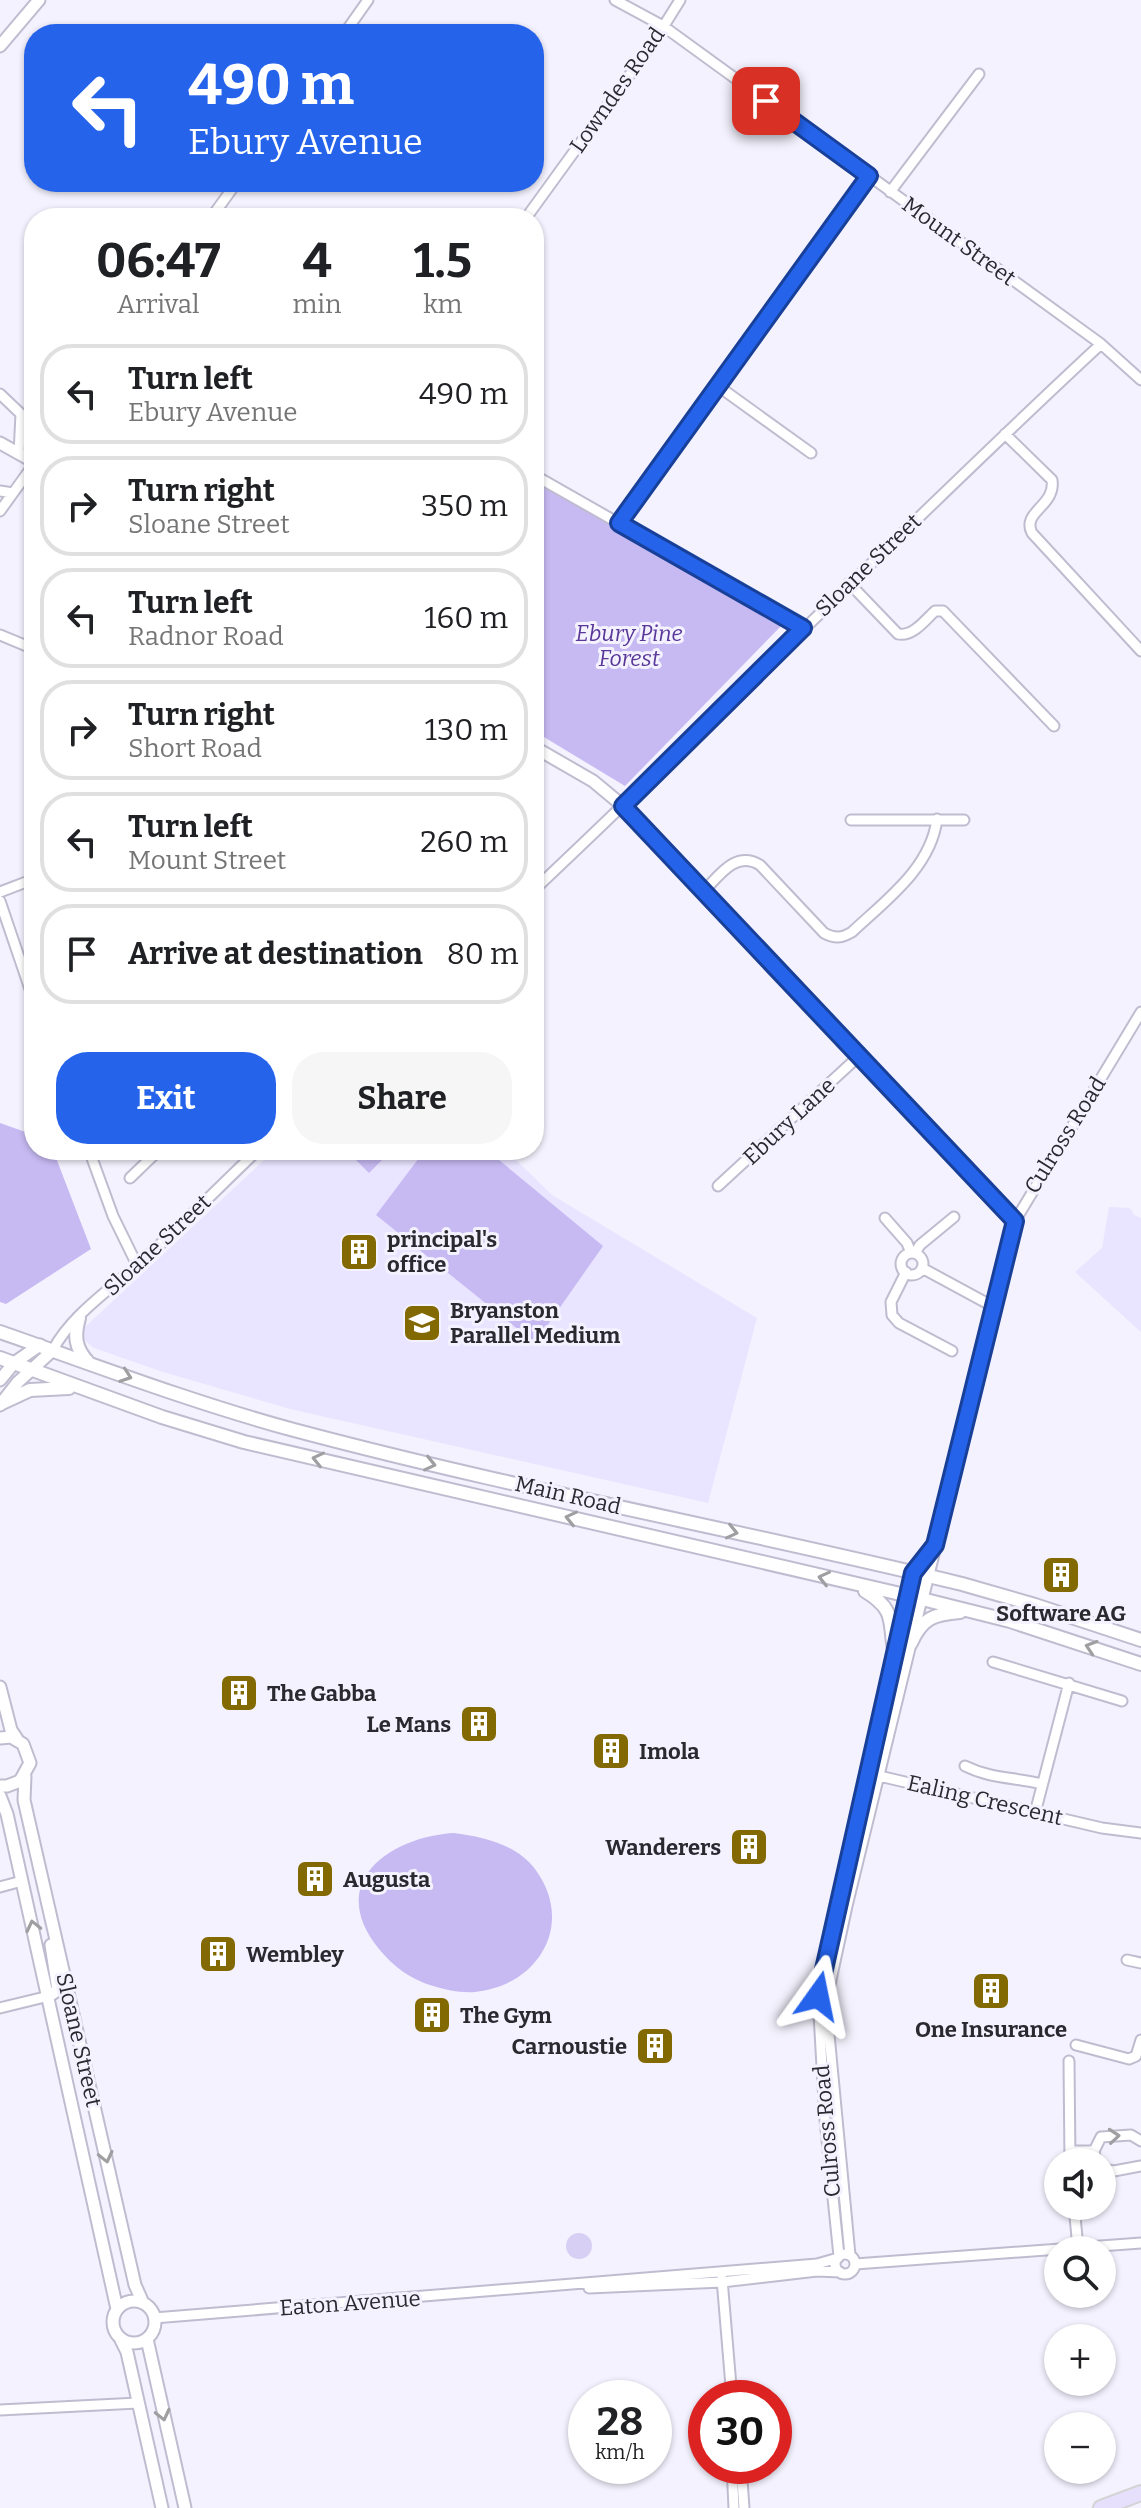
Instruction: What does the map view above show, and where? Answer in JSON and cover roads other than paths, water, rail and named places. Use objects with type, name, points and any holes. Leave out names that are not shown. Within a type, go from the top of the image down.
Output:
[{"type":"main road","points":[[79,1318],[76,1342],[89,1364]]},
{"type":"main road","name":"Main Road","points":[[0,1332],[40,1345],[55,1345],[89,1364],[226,1410],[345,1443],[928,1576],[1022,1601],[1141,1640]]},
{"type":"main road","name":"Main Road","points":[[0,1358],[191,1427],[244,1442],[922,1599],[1041,1631],[1141,1664]]},
{"type":"main road","points":[[1,1404],[30,1390],[80,1388]]},
{"type":"main road","points":[[855,1585],[876,1597],[891,1616],[895,1655]]},
{"type":"main road","points":[[911,1643],[918,1628],[930,1616],[971,1612]]},
{"type":"main road","points":[[1101,2508],[1141,2493]]},
{"type":"street","points":[[0,46],[39,0]]},
{"type":"street","points":[[351,24],[368,0]]},
{"type":"street","name":"Mount Street","points":[[615,0],[663,26],[1101,344],[1141,380]]},
{"type":"street","name":"Lowndes Road","points":[[533,208],[680,0]]},
{"type":"street","points":[[890,192],[979,74]]},
{"type":"street","points":[[619,523],[869,176]]},
{"type":"street","name":"Sloane Street","points":[[544,881],[849,583],[1101,344]]},
{"type":"street","points":[[718,386],[811,453]]},
{"type":"street","points":[[0,394],[21,414],[19,454]]},
{"type":"street","points":[[1005,434],[1052,480],[1052,496],[1030,521],[1032,533],[1141,651]]},
{"type":"street","points":[[0,443],[24,457]]},
{"type":"street","points":[[0,511],[24,477]]},
{"type":"street","points":[[544,481],[803,628]]},
{"type":"street","points":[[0,491],[13,493]]},
{"type":"street","points":[[849,583],[898,634],[904,636],[935,611],[943,611],[1054,726]]},
{"type":"street","points":[[0,635],[24,645]]},
{"type":"street","points":[[544,753],[593,781],[623,806],[1015,1221]]},
{"type":"street","points":[[703,892],[734,862],[742,859],[755,861],[824,933],[842,937],[852,932],[915,871],[932,838],[937,819]]},
{"type":"street","points":[[851,820],[964,820]]},
{"type":"street","points":[[0,892],[24,883]]},
{"type":"street","points":[[0,903],[24,972]]},
{"type":"street","name":"Culross Road","points":[[845,2258],[826,2003],[879,1775],[1015,1221],[1141,1012]]},
{"type":"street","name":"Ebury Lane","points":[[718,1186],[859,1056]]},
{"type":"street","points":[[93,1160],[113,1216],[137,1265]]},
{"type":"street","points":[[130,1178],[149,1160]]},
{"type":"street","name":"Sloane Street","points":[[1,1404],[79,1318],[247,1160]]},
{"type":"street","points":[[952,1351],[899,1323],[892,1315],[891,1302],[906,1272],[902,1261],[954,1217]]},
{"type":"street","points":[[885,1218],[913,1253],[922,1259],[922,1268],[917,1273],[906,1272]]},
{"type":"street","points":[[922,1268],[994,1307]]},
{"type":"street","points":[[0,1380],[14,1363],[40,1345]]},
{"type":"street","name":"Culross Road","points":[[845,2258],[817,2002],[913,1573],[935,1545]]},
{"type":"street","points":[[993,1662],[1122,1701]]},
{"type":"street","points":[[1035,1813],[1069,1683]]},
{"type":"street","points":[[0,1687],[11,1730],[17,1740]]},
{"type":"street","points":[[0,1738],[17,1740]]},
{"type":"street","name":"Sloane Street","points":[[17,1740],[29,1756],[24,1800],[135,2285],[143,2303]]},
{"type":"street","points":[[965,1766],[990,1777],[1014,1777],[1042,1784]]},
{"type":"street","name":"Ealing Crescent","points":[[868,1773],[1102,1828],[1141,1833]]},
{"type":"street","points":[[0,1786],[14,1784],[25,1776]]},
{"type":"street","name":"Sloane Street","points":[[0,1796],[49,1996],[117,2309]]},
{"type":"street","points":[[11,1832],[29,1820]]},
{"type":"street","points":[[0,1887],[22,1882],[31,1875],[36,1850]]},
{"type":"street","points":[[0,2008],[49,1996],[58,1990],[49,1934],[51,1917]]},
{"type":"street","points":[[1127,1960],[1141,1963]]},
{"type":"street","points":[[1076,2045],[1129,2059],[1136,2056],[1141,2040]]},
{"type":"street","points":[[1069,2061],[1070,2148]]},
{"type":"street","points":[[1095,2148],[1097,2141],[1108,2135],[1131,2135],[1141,2141]]},
{"type":"street","points":[[1116,2171],[1141,2166]]},
{"type":"street","name":"Eaton Avenue","points":[[1116,2245],[1141,2243]]},
{"type":"street","name":"Eaton Avenue","points":[[154,2318],[546,2288],[630,2288],[845,2258],[1044,2249]]},
{"type":"street","points":[[845,2258],[852,2271],[840,2272],[836,2265],[845,2258]]},
{"type":"street","name":"Eaton Avenue","points":[[722,2277],[840,2272]]},
{"type":"street","points":[[722,2277],[731,2380]]},
{"type":"street","points":[[121,2340],[134,2344],[147,2339],[154,2329],[154,2318],[148,2306],[129,2301],[117,2309],[112,2321],[113,2329],[127,2352],[162,2508]]},
{"type":"street","points":[[147,2339],[185,2508]]},
{"type":"street","points":[[0,2410],[138,2403]]},
{"type":"street","points":[[733,2484],[734,2508]]},
{"type":"street","points":[[742,2484],[744,2508]]},
{"type":"place","name":"principal's office","points":[[359,1252]]},
{"type":"place","name":"Bryanston Parallel Medium","points":[[422,1323]]},
{"type":"place","name":"Software AG","points":[[1061,1575]]},
{"type":"place","name":"The Gabba","points":[[239,1693]]},
{"type":"place","name":"Le Mans","points":[[479,1724]]},
{"type":"place","name":"Imola","points":[[611,1751]]},
{"type":"place","name":"Wanderers","points":[[749,1847]]},
{"type":"place","name":"Augusta","points":[[315,1879]]},
{"type":"place","name":"Wembley","points":[[218,1954]]},
{"type":"place","name":"One Insurance","points":[[991,1991]]},
{"type":"place","name":"The Gym","points":[[432,2015]]},
{"type":"place","name":"Carnoustie","points":[[655,2046]]},
{"type":"park label","name":"Ebury Pine Forest","points":[[629,646]]}]
